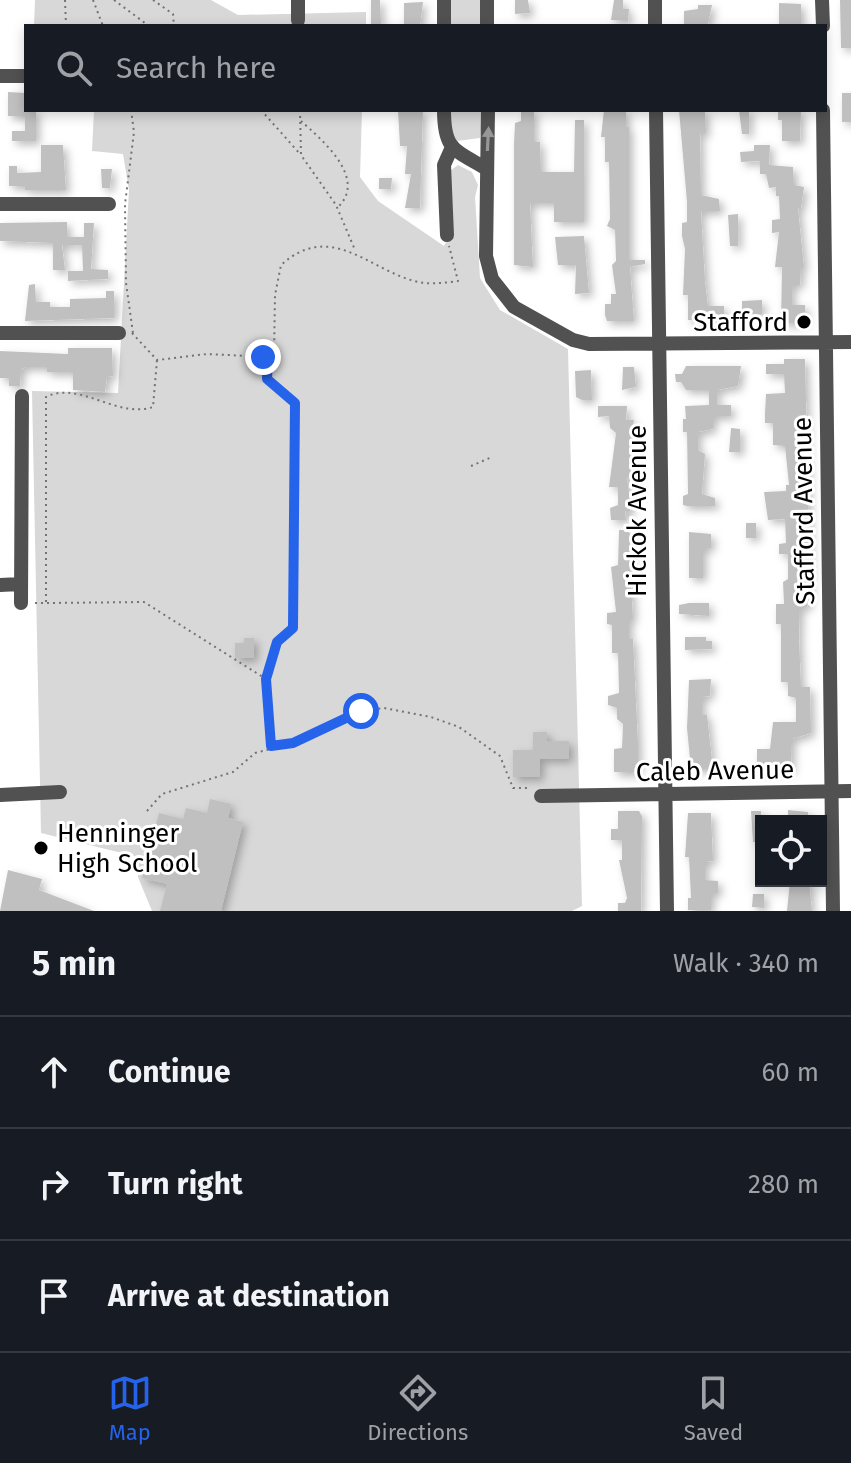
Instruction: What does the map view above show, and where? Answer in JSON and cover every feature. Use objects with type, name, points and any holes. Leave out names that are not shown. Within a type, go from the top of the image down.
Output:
[{"type":"street","points":[[298,0],[298,20]]},
{"type":"street","points":[[444,0],[444,24]]},
{"type":"street","points":[[487,0],[487,24]]},
{"type":"street","points":[[655,0],[655,24]]},
{"type":"street","points":[[822,0],[823,24]]},
{"type":"street","points":[[0,76],[24,76]]},
{"type":"street","points":[[444,112],[444,136],[452,147],[485,168]]},
{"type":"street","points":[[488,112],[486,256],[492,279],[505,299],[549,327],[589,344],[851,342]]},
{"type":"street","name":"Hickok Avenue","points":[[656,112],[667,911]]},
{"type":"street","name":"Stafford Avenue","points":[[823,112],[833,911]]},
{"type":"street","points":[[447,235],[444,165],[452,147]]},
{"type":"street","points":[[0,204],[109,204]]},
{"type":"street","points":[[0,333],[126,333]]},
{"type":"street","points":[[21,603],[22,396]]},
{"type":"street","points":[[0,585],[20,584]]},
{"type":"street","name":"Caleb Avenue","points":[[540,792],[580,797],[666,797],[851,791]]},
{"type":"street","points":[[0,795],[60,792]]},
{"type":"path","points":[[65,0],[66,24]]},
{"type":"path","points":[[93,0],[102,24]]},
{"type":"path","points":[[114,0],[146,24]]},
{"type":"path","points":[[153,0],[173,14],[174,24]]},
{"type":"path","points":[[131,112],[134,132],[125,204],[126,333],[157,360],[207,354],[274,355],[275,295],[281,265],[321,246],[355,251],[400,276],[438,284],[458,281],[451,256]]},
{"type":"path","points":[[263,112],[301,155],[337,208],[355,251]]},
{"type":"path","points":[[300,112],[301,155]]},
{"type":"path","points":[[300,121],[332,148],[344,173],[347,188],[343,203],[337,208]]},
{"type":"path","points":[[268,357],[267,379],[295,403],[293,628],[277,642],[266,679],[271,746]]},
{"type":"path","points":[[46,603],[46,397],[72,393],[117,407],[142,410],[153,407],[157,360]]},
{"type":"path","points":[[471,466],[492,457]]},
{"type":"path","points":[[21,603],[144,602],[266,679]]},
{"type":"path","points":[[56,603],[56,610]]},
{"type":"path","points":[[147,811],[162,794],[233,772],[255,753],[271,746],[293,743],[352,714],[384,708],[431,717],[459,727],[500,756],[513,788],[540,792]]},
{"type":"shaded area","points":[[35,0],[211,0],[238,15],[366,12],[366,24],[34,24]]},
{"type":"shaded area","points":[[448,0],[483,0],[483,24],[448,24]]},
{"type":"shaded area","points":[[94,112],[362,112],[360,177],[378,201],[444,246],[450,234],[450,171],[458,165],[472,172],[478,185],[475,197],[480,278],[500,310],[568,349],[582,906],[572,911],[152,911],[138,877],[138,857],[41,833],[32,391],[118,393],[129,190],[123,154],[92,151]]},
{"type":"shaded area","points":[[449,112],[483,112],[480,138],[457,141],[452,138]]},
{"type":"building","points":[[371,0],[380,0],[381,24],[371,24]]},
{"type":"building","points":[[515,0],[528,0],[530,13],[515,14]]},
{"type":"building","points":[[614,0],[623,0],[623,9],[629,9],[628,21],[611,20]]},
{"type":"building","points":[[840,0],[851,0],[851,48],[841,48]]},
{"type":"building","points":[[423,2],[420,24],[404,24],[404,3]]},
{"type":"building","points":[[779,3],[801,4],[801,24],[779,24]]},
{"type":"building","points":[[698,5],[712,5],[708,24],[684,24],[684,11],[698,9]]},
{"type":"building","points":[[8,92],[24,93],[24,112],[36,112],[36,141],[12,141],[12,131],[25,131],[25,117],[8,116]]},
{"type":"building","points":[[842,93],[851,93],[851,122],[842,122]]},
{"type":"building","points":[[398,112],[423,112],[420,208],[405,208],[411,174],[405,174],[407,146],[400,146]]},
{"type":"building","points":[[521,112],[534,112],[534,142],[540,142],[541,172],[574,172],[575,120],[584,120],[584,222],[554,222],[554,203],[530,203],[533,267],[514,265],[515,123],[521,121]]},
{"type":"building","points":[[604,112],[626,112],[626,127],[629,127],[629,260],[645,260],[645,264],[630,267],[634,321],[607,321],[605,315],[605,304],[611,304],[611,294],[616,294],[612,265],[616,261],[615,230],[607,226],[610,219],[609,162],[605,162],[605,137],[601,137]]},
{"type":"building","points":[[679,112],[705,112],[706,133],[700,133],[701,195],[719,199],[720,211],[701,211],[705,281],[708,306],[724,306],[724,320],[688,320],[688,295],[683,295],[685,249],[682,236],[682,223],[687,222]]},
{"type":"building","points":[[739,112],[749,112],[749,134],[742,134]]},
{"type":"building","points":[[778,112],[801,112],[800,141],[782,141],[782,120],[778,120]]},
{"type":"building","points":[[41,145],[63,145],[66,190],[25,190],[25,186],[9,186],[9,166],[17,166],[17,173],[41,172]]},
{"type":"building","points":[[754,145],[770,145],[769,165],[793,167],[794,185],[804,187],[801,208],[798,208],[804,267],[801,267],[800,285],[792,285],[792,305],[805,305],[805,323],[781,323],[782,267],[775,267],[779,232],[772,233],[772,220],[780,219],[779,196],[776,196],[776,187],[769,188],[766,174],[760,174],[760,161],[741,162],[740,152],[754,151]]},
{"type":"building","points":[[101,169],[112,169],[110,188],[102,188]]},
{"type":"building","points":[[379,178],[392,178],[391,189],[379,189]]},
{"type":"building","points":[[738,214],[738,246],[730,246],[728,215]]},
{"type":"building","points":[[67,222],[67,237],[84,237],[84,223],[94,223],[91,269],[108,270],[108,279],[68,281],[68,271],[83,271],[82,245],[62,245],[65,270],[53,270],[53,243],[0,241],[0,223]]},
{"type":"building","points":[[584,236],[589,293],[575,294],[576,265],[558,265],[555,237]]},
{"type":"building","points":[[35,284],[36,302],[50,302],[50,307],[70,307],[70,299],[106,298],[106,291],[114,291],[114,318],[25,321],[29,285]]},
{"type":"building","points":[[762,300],[762,314],[742,314],[742,301]]},
{"type":"building","points":[[68,348],[112,348],[113,376],[107,377],[105,392],[73,390],[73,372],[47,372],[47,367],[25,367],[21,370],[20,386],[9,386],[9,378],[0,378],[0,351],[68,354]]},
{"type":"building","points":[[784,359],[805,359],[810,573],[807,607],[800,607],[799,638],[801,687],[810,687],[811,733],[792,739],[791,771],[757,771],[757,749],[770,749],[773,722],[796,722],[796,698],[788,696],[788,682],[781,682],[781,624],[776,624],[776,604],[784,604],[783,582],[788,579],[788,554],[779,554],[779,544],[786,543],[785,519],[768,520],[764,492],[786,491],[786,485],[789,485],[785,446],[773,445],[773,423],[765,423],[766,394],[785,393],[784,374],[766,374],[766,364],[784,364]]},
{"type":"building","points":[[686,366],[741,366],[738,386],[717,390],[717,405],[731,405],[731,416],[713,416],[713,429],[698,432],[698,450],[705,454],[702,494],[715,498],[715,506],[683,505],[683,496],[688,494],[687,432],[683,432],[685,406],[709,405],[709,390],[686,390],[681,382],[676,382],[675,374],[682,374]]},
{"type":"building","points":[[623,367],[634,367],[636,387],[622,390]]},
{"type":"building","points":[[591,370],[592,400],[582,400],[576,397],[575,371]]},
{"type":"building","points":[[598,406],[627,406],[626,420],[634,420],[629,447],[632,476],[627,478],[631,506],[630,511],[625,511],[626,520],[611,520],[610,508],[618,505],[618,487],[609,487],[616,433],[610,428],[609,416],[598,417]]},
{"type":"building","points":[[731,428],[740,429],[740,452],[729,452]]},
{"type":"building","points":[[746,523],[756,523],[756,538],[746,538]]},
{"type":"building","points":[[619,530],[628,530],[633,540],[630,565],[633,619],[629,619],[629,639],[633,639],[638,772],[630,773],[614,772],[614,749],[622,748],[623,724],[617,719],[617,708],[608,705],[608,696],[619,693],[618,653],[612,653],[612,625],[607,624],[607,613],[616,612],[611,567],[618,565]]},
{"type":"building","points":[[689,532],[711,534],[711,548],[703,548],[703,578],[689,578]]},
{"type":"building","points":[[709,603],[709,616],[679,614],[679,605]]},
{"type":"building","points":[[685,637],[706,637],[706,641],[712,641],[712,649],[685,650]]},
{"type":"building","points":[[244,638],[254,638],[254,658],[235,658],[235,643],[244,643]]},
{"type":"building","points":[[711,679],[710,696],[702,697],[702,715],[707,715],[713,769],[691,769],[687,728],[689,680]]},
{"type":"building","points":[[533,732],[547,732],[547,741],[569,741],[569,759],[540,759],[540,777],[513,777],[513,750],[533,750]]},
{"type":"building","points":[[210,799],[231,804],[228,818],[243,822],[221,911],[160,911],[167,884],[142,878],[159,813],[183,819],[186,808],[207,813]]},
{"type":"building","points":[[788,810],[808,812],[808,815],[788,815]]},
{"type":"building","points":[[618,811],[639,811],[642,816],[641,911],[618,911],[618,903],[625,903],[627,898],[619,860],[622,860],[622,840],[611,840],[611,829],[618,829]]},
{"type":"building","points":[[751,811],[761,811],[761,815],[755,815],[753,842]]},
{"type":"building","points":[[688,813],[711,813],[713,861],[705,862],[705,880],[718,881],[718,893],[711,893],[711,910],[688,910],[688,898],[691,898],[689,857],[685,857]]},
{"type":"building","points":[[8,870],[42,879],[39,890],[94,911],[0,911]]},
{"type":"building","points":[[789,887],[810,887],[812,911],[787,911]]},
{"type":"building","points":[[753,894],[764,894],[764,908],[752,907]]},
{"type":"place","name":"Stafford","points":[[804,322]]},
{"type":"place","name":"Henninger High School","points":[[41,848]]},
{"type":"route","points":[[263,357],[268,357],[267,379],[295,403],[293,628],[277,642],[266,679],[271,746],[293,743],[361,711]]}]
